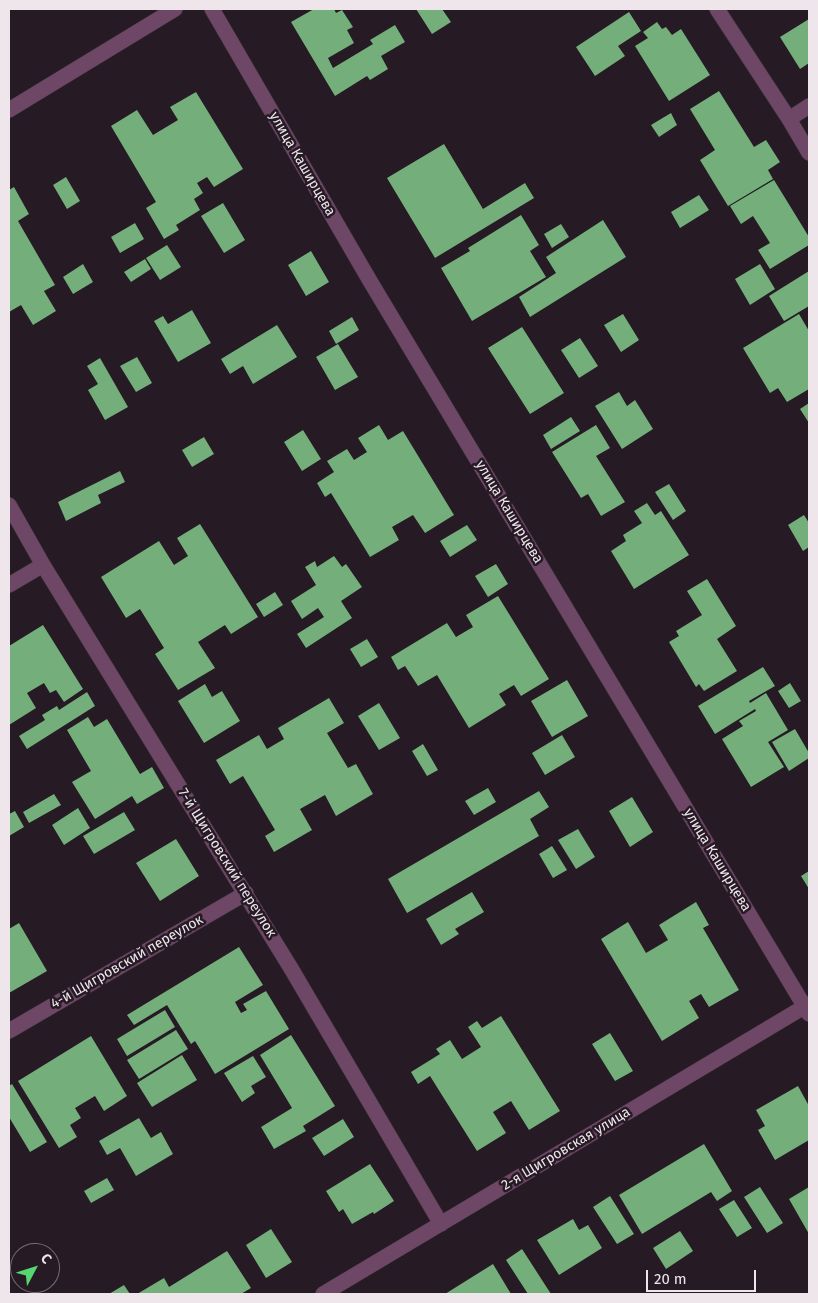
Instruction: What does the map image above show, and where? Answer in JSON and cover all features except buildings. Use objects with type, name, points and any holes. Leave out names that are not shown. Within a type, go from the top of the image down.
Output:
[{"type":"street","points":[[9,110],[175,9]]},
{"type":"street","name":"улица Каширцева","points":[[212,9],[370,281],[808,1008]]},
{"type":"street","points":[[717,9],[809,153]]},
{"type":"street","points":[[789,119],[809,106]]},
{"type":"street","name":"7-й Щигровский переулок","points":[[9,505],[43,565],[246,893],[441,1224]]},
{"type":"street","points":[[9,585],[43,565]]},
{"type":"street","name":"4-й Щигровский переулок","points":[[9,1032],[246,893]]},
{"type":"street","name":"2-я Щигровская улица","points":[[323,1294],[808,1008]]}]
